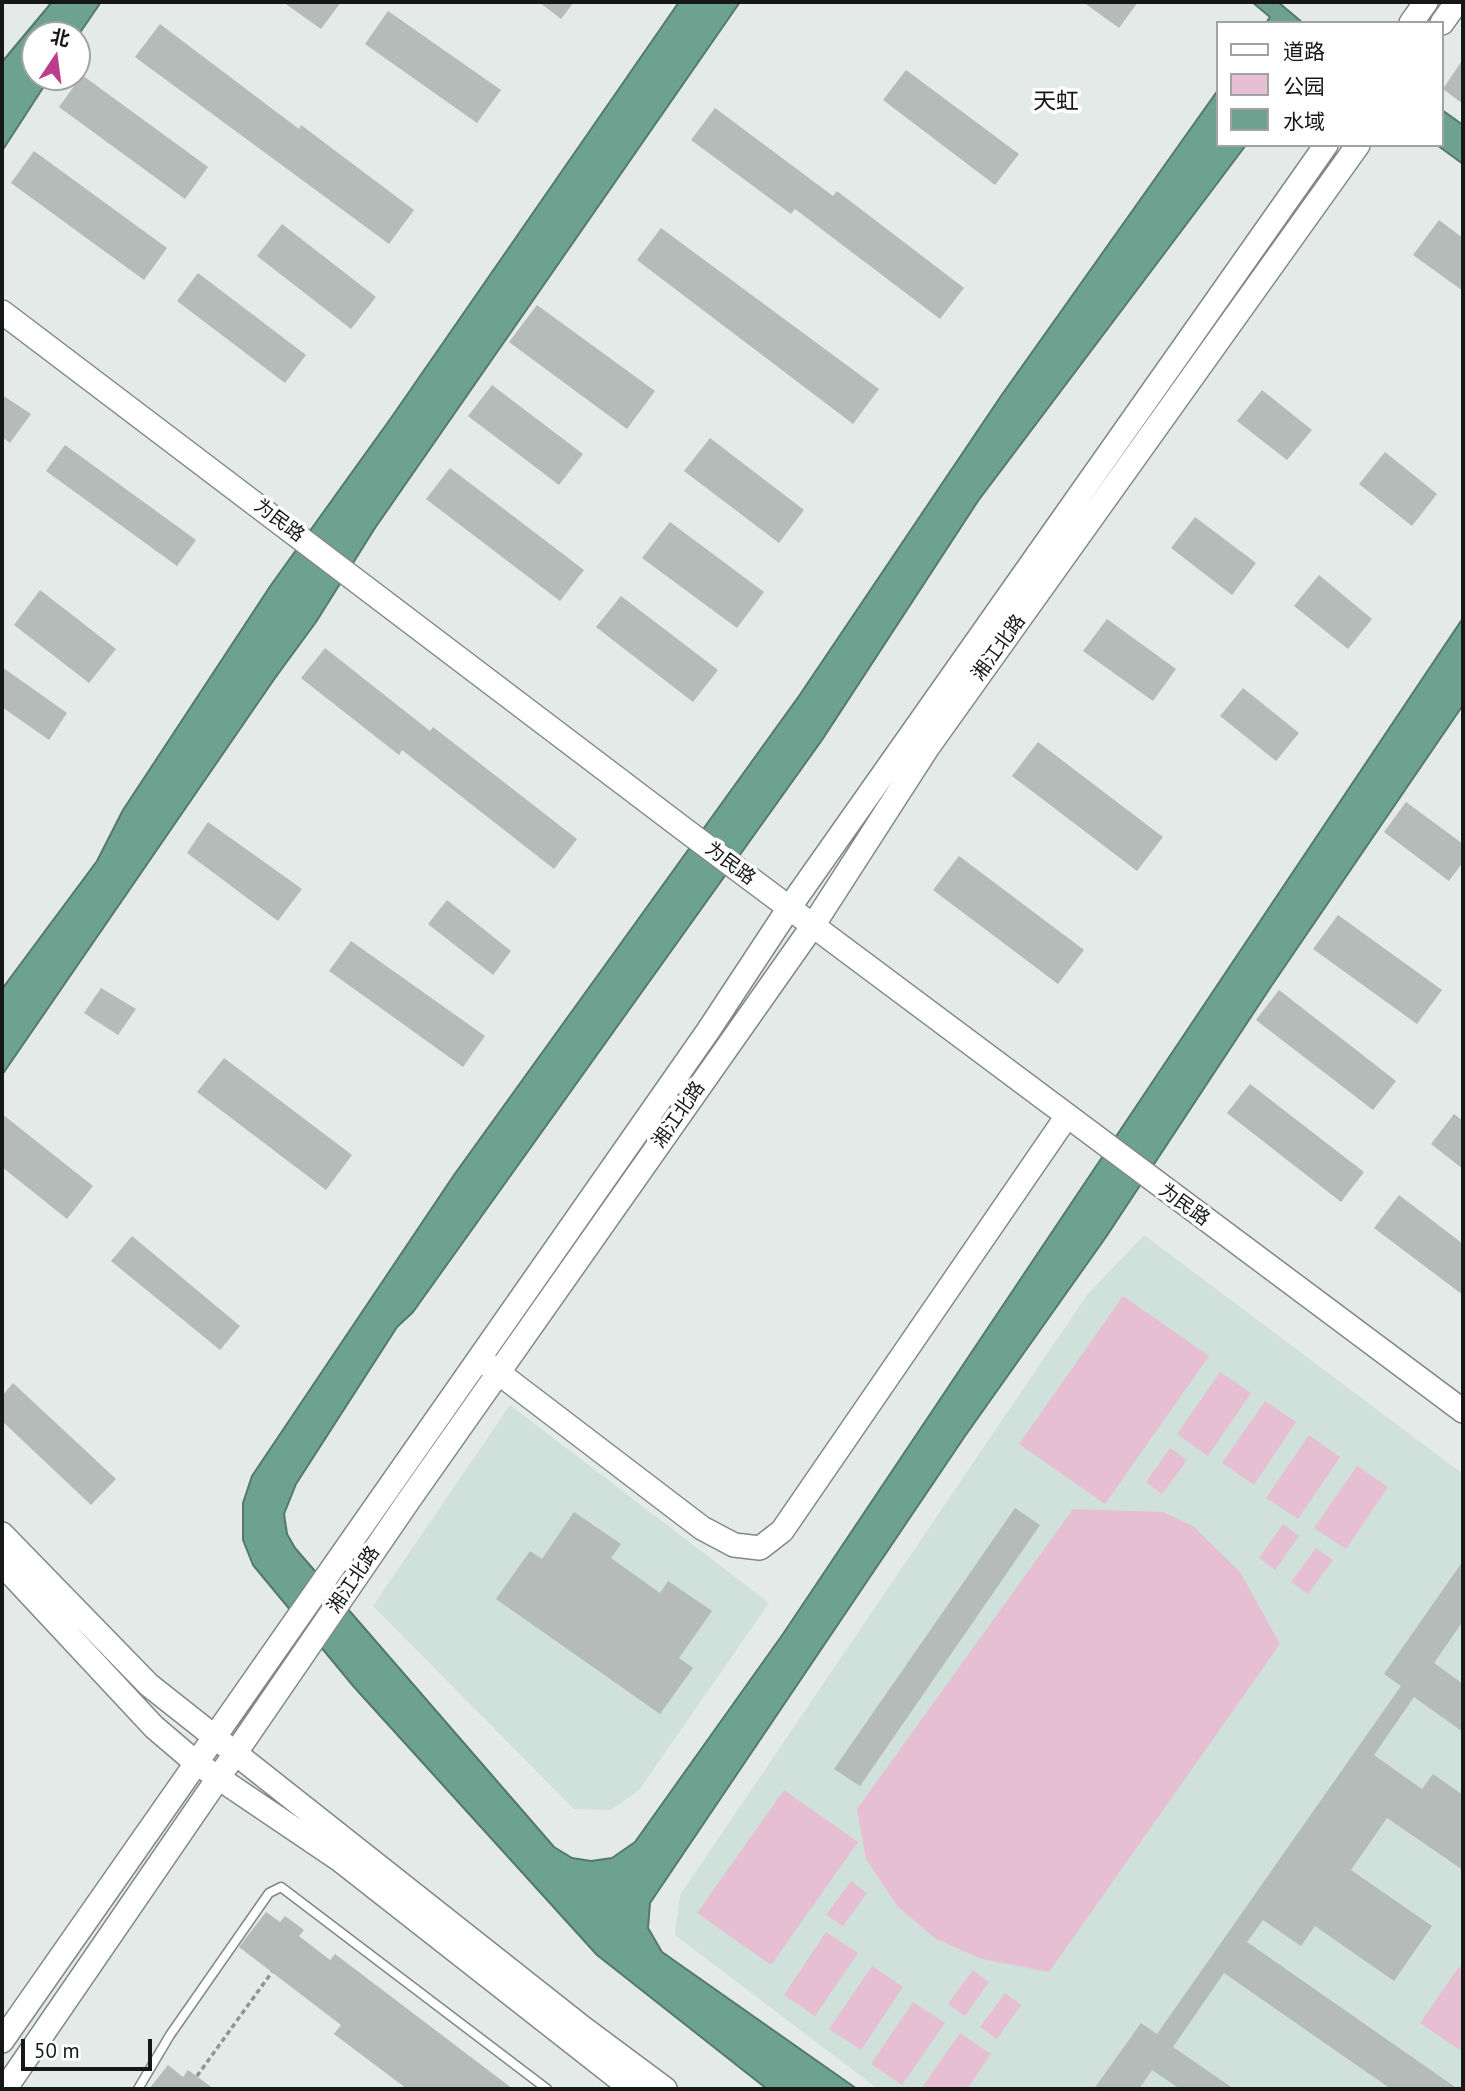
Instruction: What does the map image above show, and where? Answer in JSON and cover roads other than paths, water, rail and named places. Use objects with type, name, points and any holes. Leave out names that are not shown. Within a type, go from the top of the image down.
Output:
[{"type":"street","points":[[1413,21],[1426,2]]},
{"type":"street","points":[[1443,21],[1457,2]]},
{"type":"street","name":"湘江北路","points":[[2,2041],[477,1356],[708,1031],[789,908],[1325,147]]},
{"type":"street","name":"湘江北路","points":[[9,2083],[347,1590],[814,924],[929,747],[1357,147]]},
{"type":"street","name":"为民路","points":[[2,312],[685,830],[1463,1411]]},
{"type":"street","points":[[477,1356],[702,1528],[734,1545],[760,1548],[782,1531],[1067,1116]]},
{"type":"street","points":[[2,1534],[149,1685],[664,2089]]},
{"type":"street","points":[[2,1564],[154,1727],[195,1762],[340,1860],[632,2089]]},
{"type":"lane","points":[[138,2089],[170,2035],[269,1893],[281,1887],[547,2089]]},
{"type":"water","points":[[52,2],[101,2],[88,21],[36,21]]},
{"type":"water","points":[[679,2],[740,2],[375,528],[316,622],[2,1075],[2,989],[97,861],[123,810],[271,585],[391,418]]},
{"type":"water","points":[[1252,2],[1278,2],[1301,21],[1267,21],[1270,17]]},
{"type":"water","points":[[21,39],[21,91],[41,91],[2,151],[2,62]]},
{"type":"water","points":[[1216,93],[1216,147],[1244,147],[978,501],[822,740],[413,1312],[397,1327],[296,1484],[284,1514],[287,1534],[295,1548],[554,1847],[572,1858],[591,1861],[612,1858],[635,1842],[783,1634],[1463,618],[1463,705],[1272,985],[1106,1237],[965,1436],[650,1903],[648,1928],[662,1952],[857,2089],[767,2089],[597,1955],[354,1687],[253,1565],[243,1540],[243,1503],[252,1476],[454,1175],[799,696],[1001,396]]},
{"type":"water","points":[[1444,111],[1463,125],[1463,164],[1440,147],[1444,147]]},
{"type":"district","name":"天虹","points":[[1056,102]]}]
